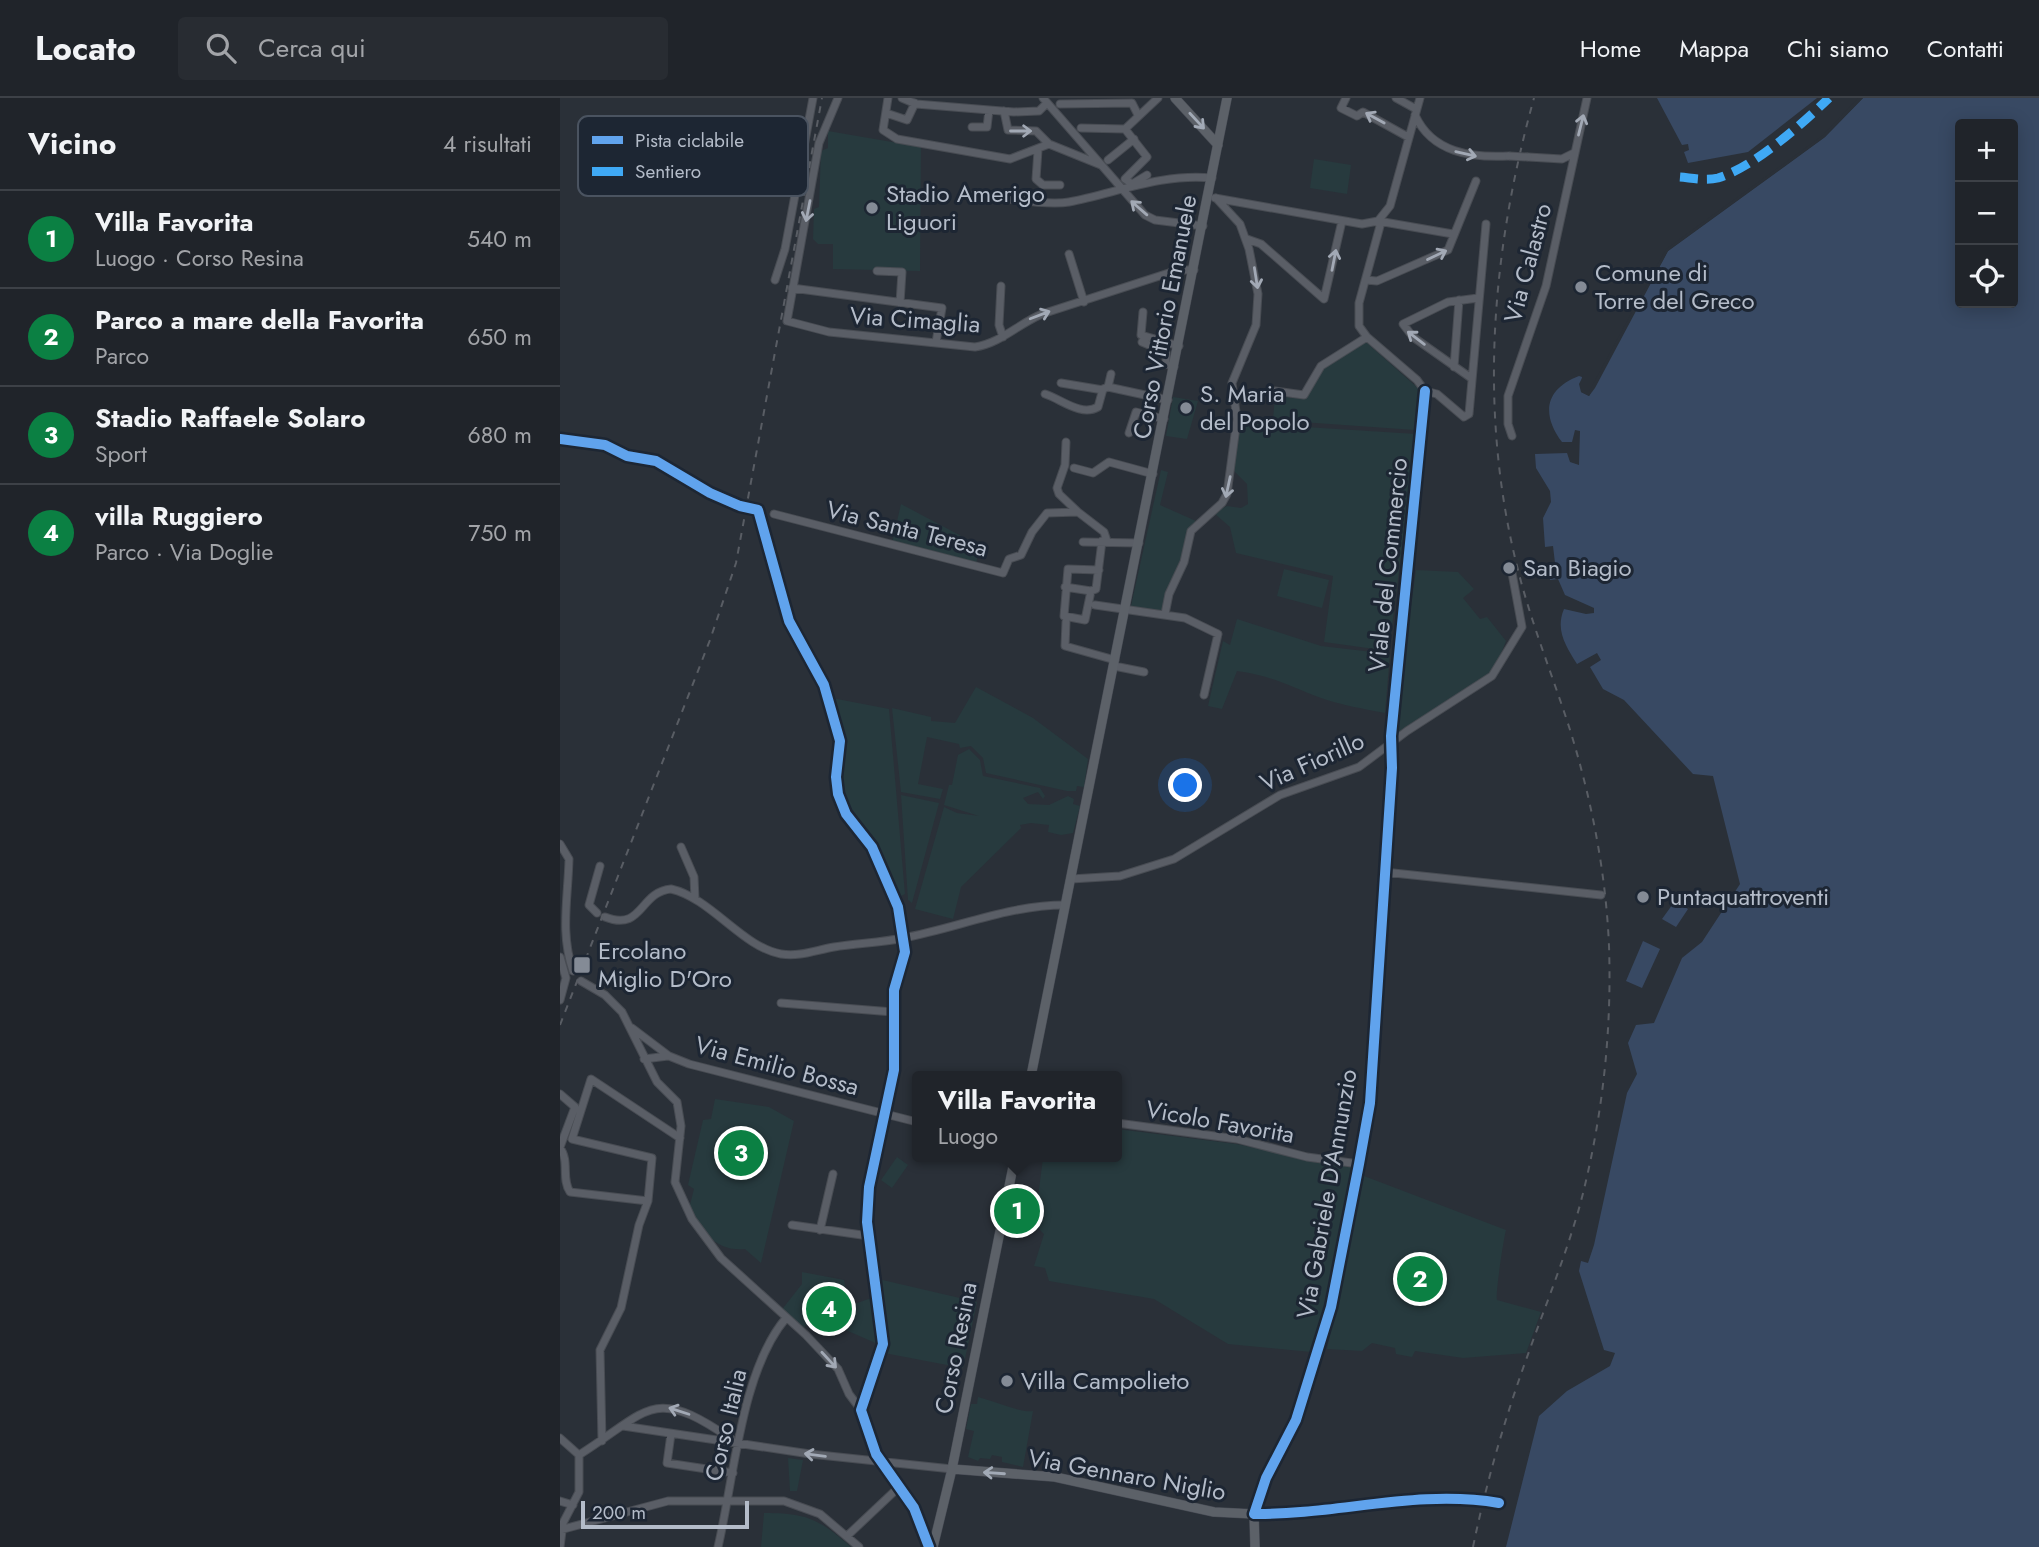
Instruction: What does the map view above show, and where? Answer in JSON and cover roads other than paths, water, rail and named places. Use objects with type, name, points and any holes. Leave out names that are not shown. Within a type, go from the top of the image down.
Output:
[{"type":"main road","points":[[1175,98],[1218,145]]},
{"type":"main road","name":"Corso Vittorio Emanuele","points":[[1071,879],[1203,226],[1212,198],[1212,178],[1227,98]]},
{"type":"main road","points":[[1032,1071],[1071,879]]},
{"type":"main road","name":"Corso Resina","points":[[931,1547],[952,1469],[1014,1162]]},
{"type":"main road","name":"Via Gennaro Niglio","points":[[952,1469],[1055,1477],[1214,1512],[1254,1514]]},
{"type":"main road","points":[[1254,1514],[1255,1547]]},
{"type":"street","points":[[808,125],[813,98]]},
{"type":"street","points":[[838,98],[819,143],[792,288],[942,308],[936,342]]},
{"type":"street","points":[[888,98],[884,134],[897,139],[1010,159],[1049,144]]},
{"type":"street","points":[[902,98],[915,103],[1004,111],[1039,111],[1045,100],[1104,163],[1137,208],[1155,220],[1203,226]]},
{"type":"street","points":[[1080,128],[1125,129],[1158,98]]},
{"type":"street","points":[[1346,98],[1341,108],[1357,116],[1363,112],[1408,137],[1427,135],[1469,157],[1562,159],[1574,153]]},
{"type":"street","points":[[1420,98],[1390,206],[1378,220],[1358,319],[1367,337],[1417,380],[1424,391],[1437,394],[1467,416],[1472,408],[1471,378],[1485,228]]},
{"type":"street","name":"Via Calastro","points":[[1512,436],[1507,424],[1508,396],[1546,286],[1587,98]]},
{"type":"street","points":[[1401,99],[1415,112],[1427,135]]},
{"type":"street","points":[[1060,104],[1104,101],[1135,104],[1138,115]]},
{"type":"street","points":[[886,113],[907,121],[915,103]]},
{"type":"street","points":[[1070,104],[1070,115]]},
{"type":"street","points":[[972,127],[987,127],[989,110]]},
{"type":"street","points":[[1004,111],[1008,130],[1036,131],[1049,144],[1104,163]]},
{"type":"street","points":[[1125,129],[1146,159],[1126,175],[1125,179],[1132,184],[1147,175]]},
{"type":"street","points":[[1104,163],[1134,139]]},
{"type":"street","points":[[1038,150],[1036,179],[1043,185],[1060,185]]},
{"type":"street","points":[[1562,159],[1570,171]]},
{"type":"street","points":[[972,195],[1064,203],[1119,187],[1195,176],[1212,178]]},
{"type":"street","points":[[1366,281],[1377,281],[1448,250],[1476,181]]},
{"type":"street","points":[[775,280],[785,248],[795,196]]},
{"type":"street","points":[[1212,198],[1362,224],[1378,220],[1454,234]]},
{"type":"street","points":[[1165,614],[1191,531],[1222,503],[1227,494],[1237,419],[1233,377],[1247,351],[1256,325],[1258,294],[1247,239],[1237,217],[1212,198]]},
{"type":"street","points":[[1247,239],[1261,244],[1324,299],[1342,221]]},
{"type":"street","points":[[1069,254],[1084,302]]},
{"type":"street","name":"Via Cimaglia","points":[[792,288],[787,321],[829,332],[975,347],[990,345],[1034,317],[1178,270],[1194,270]]},
{"type":"street","points":[[877,271],[902,272],[901,303]]},
{"type":"street","points":[[1002,286],[999,325],[1003,337]]},
{"type":"street","points":[[1471,378],[1406,331],[1403,324],[1430,308],[1478,298]]},
{"type":"street","points":[[1454,367],[1459,300]]},
{"type":"street","points":[[1143,312],[1141,335],[1179,346]]},
{"type":"street","points":[[1275,391],[1304,395],[1321,366],[1367,337]]},
{"type":"street","points":[[1142,342],[1163,350],[1167,354],[1166,364],[1174,368]]},
{"type":"street","points":[[1045,394],[1060,403],[1090,411],[1098,407],[1111,373]]},
{"type":"street","points":[[1061,383],[1168,400]]},
{"type":"street","name":"Viale del Commercio","points":[[1392,743],[1424,391]]},
{"type":"street","points":[[1129,433],[1136,412],[1164,419]]},
{"type":"street","points":[[560,439],[605,445],[627,456],[656,461],[740,506]]},
{"type":"street","points":[[1065,587],[1091,591],[1097,589],[1104,541],[1102,530],[1078,512],[1056,488],[1065,465],[1066,442]]},
{"type":"street","points":[[1074,468],[1093,473],[1109,462],[1153,474]]},
{"type":"street","points":[[751,508],[758,510],[789,621],[824,685],[840,741],[836,777],[838,794],[846,814],[872,847],[898,907],[905,952],[894,990],[894,1070],[887,1114],[869,1187],[869,1236],[883,1344],[861,1410]]},
{"type":"street","name":"Via Santa Teresa","points":[[774,514],[1003,573],[1009,559],[1021,555],[1032,532],[1047,513],[1078,512]]},
{"type":"street","points":[[1083,542],[1139,543]]},
{"type":"street","points":[[1091,591],[1086,618],[1080,621],[1063,614],[1067,571],[1070,567],[1099,570]]},
{"type":"street","name":"Via Fiorillo","points":[[1071,879],[1130,874],[1174,859],[1267,801],[1359,767],[1492,676],[1523,621],[1512,573]]},
{"type":"street","points":[[1095,605],[1185,618],[1218,635],[1204,695]]},
{"type":"street","points":[[1066,622],[1065,646],[1144,672]]},
{"type":"street","name":"Via Gabriele D'Annunzio","points":[[1254,1514],[1266,1478],[1296,1420],[1331,1307],[1359,1164],[1370,1102],[1392,743]]},
{"type":"street","points":[[560,844],[569,859],[560,921],[564,955],[573,971]]},
{"type":"street","points":[[681,847],[694,877],[695,900]]},
{"type":"street","points":[[600,866],[589,905],[601,915],[617,921],[626,921],[635,916],[652,896],[661,890],[680,891],[777,953],[795,956],[834,947],[902,939],[1035,905],[1065,905]]},
{"type":"street","points":[[1384,872],[1601,895]]},
{"type":"street","points":[[560,957],[566,978],[560,1000]]},
{"type":"street","points":[[581,981],[614,1003],[630,1026],[657,1082],[677,1102],[680,1111],[680,1138],[674,1182],[707,1245],[838,1369],[849,1394],[861,1410],[876,1454],[900,1486],[922,1523],[923,1538],[931,1547]]},
{"type":"street","points":[[781,1003],[893,1012]]},
{"type":"street","name":"Via Emilio Bossa","points":[[630,1026],[669,1056],[689,1064],[912,1121]]},
{"type":"street","name":"Via Emilio Bossa","points":[[643,1056],[657,1048]]},
{"type":"street","name":"Via Emilio Bossa","points":[[643,1056],[669,1056]]},
{"type":"street","points":[[602,1441],[600,1350],[621,1308],[639,1225],[648,1201],[652,1158],[572,1139],[591,1079],[680,1138]]},
{"type":"street","points":[[560,1094],[575,1107],[560,1148],[565,1155],[566,1186],[570,1192],[648,1201]]},
{"type":"street","name":"Vicolo Favorita","points":[[1122,1124],[1237,1139],[1307,1157],[1359,1164]]},
{"type":"street","points":[[820,1230],[833,1174]]},
{"type":"street","points":[[792,1226],[869,1236]]},
{"type":"street","name":"Corso Italia","points":[[718,1547],[737,1441],[751,1386],[762,1356],[786,1318]]},
{"type":"street","points":[[579,1455],[643,1411],[671,1408],[713,1426],[737,1441]]},
{"type":"street","points":[[623,1426],[883,1463],[952,1469]]},
{"type":"street","points":[[671,1434],[667,1463],[733,1473]]},
{"type":"street","points":[[560,1438],[579,1455],[579,1492],[561,1530],[560,1547]]},
{"type":"street","points":[[846,1536],[900,1486]]},
{"type":"street","points":[[1254,1514],[1281,1515],[1437,1497],[1477,1499]]},
{"type":"street","points":[[560,1501],[573,1505]]},
{"type":"street","points":[[561,1530],[668,1501],[794,1502],[820,1514],[859,1547]]},
{"type":"water","points":[[1657,98],[1817,98],[1748,152],[1688,163],[1684,152],[1689,150],[1688,144],[1682,145]]},
{"type":"water","points":[[1863,98],[2039,98],[2039,1547],[1506,1547],[1539,1416],[1567,1391],[1610,1366],[1615,1353],[1604,1350],[1579,1271],[1581,1261],[1588,1263],[1594,1245],[1627,1093],[1637,1074],[1628,1043],[1636,1025],[1654,1023],[1682,958],[1702,942],[1740,884],[1713,776],[1693,774],[1624,700],[1603,689],[1590,667],[1601,660],[1597,653],[1577,664],[1566,644],[1561,631],[1564,609],[1586,614],[1594,613],[1594,608],[1565,595],[1558,579],[1550,580],[1549,564],[1555,563],[1553,546],[1545,547],[1543,518],[1551,502],[1550,491],[1536,468],[1535,454],[1567,453],[1570,462],[1579,465],[1580,431],[1575,430],[1572,442],[1562,442],[1555,432],[1549,412],[1553,395],[1568,381],[1579,376],[1582,377],[1581,392],[1589,396],[1668,251],[1825,137]]},
{"type":"water","points":[[1675,901],[1688,909],[1676,927],[1662,919]]},
{"type":"water","points":[[1643,941],[1660,949],[1642,988],[1626,981]]},
{"type":"tunnel","points":[[1477,1499],[1499,1503]]},
{"type":"railway","points":[[808,174],[822,98]]},
{"type":"railway","points":[[1473,1547],[1510,1406],[1580,1205],[1600,1109],[1609,1012],[1607,919],[1591,812],[1571,733],[1518,570],[1505,511],[1498,452],[1494,393],[1499,274],[1519,156],[1534,98]]},
{"type":"railway","points":[[560,1025],[710,640],[736,563],[804,196]]},
{"type":"place","name":"Stadio Amerigo Liguori","points":[[872,208]]},
{"type":"place","name":"Comune di Torre del Greco","points":[[1581,287]]},
{"type":"place","name":"S. Maria del Popolo","points":[[1186,408]]},
{"type":"place","name":"San Biagio","points":[[1509,568]]},
{"type":"place","name":"Puntaquattroventi","points":[[1643,897]]},
{"type":"place","name":"Ercolano Miglio D'Oro","points":[[582,965]]},
{"type":"place","name":"Stadio Raffaele Solaro","points":[[741,1153]]},
{"type":"place","name":"Villa Favorita","points":[[1017,1211]]},
{"type":"place","name":"Parco a mare della Favorita","points":[[1420,1279]]},
{"type":"place","name":"villa Ruggiero","points":[[829,1309]]},
{"type":"place","name":"Villa Campolieto","points":[[1007,1381]]}]
